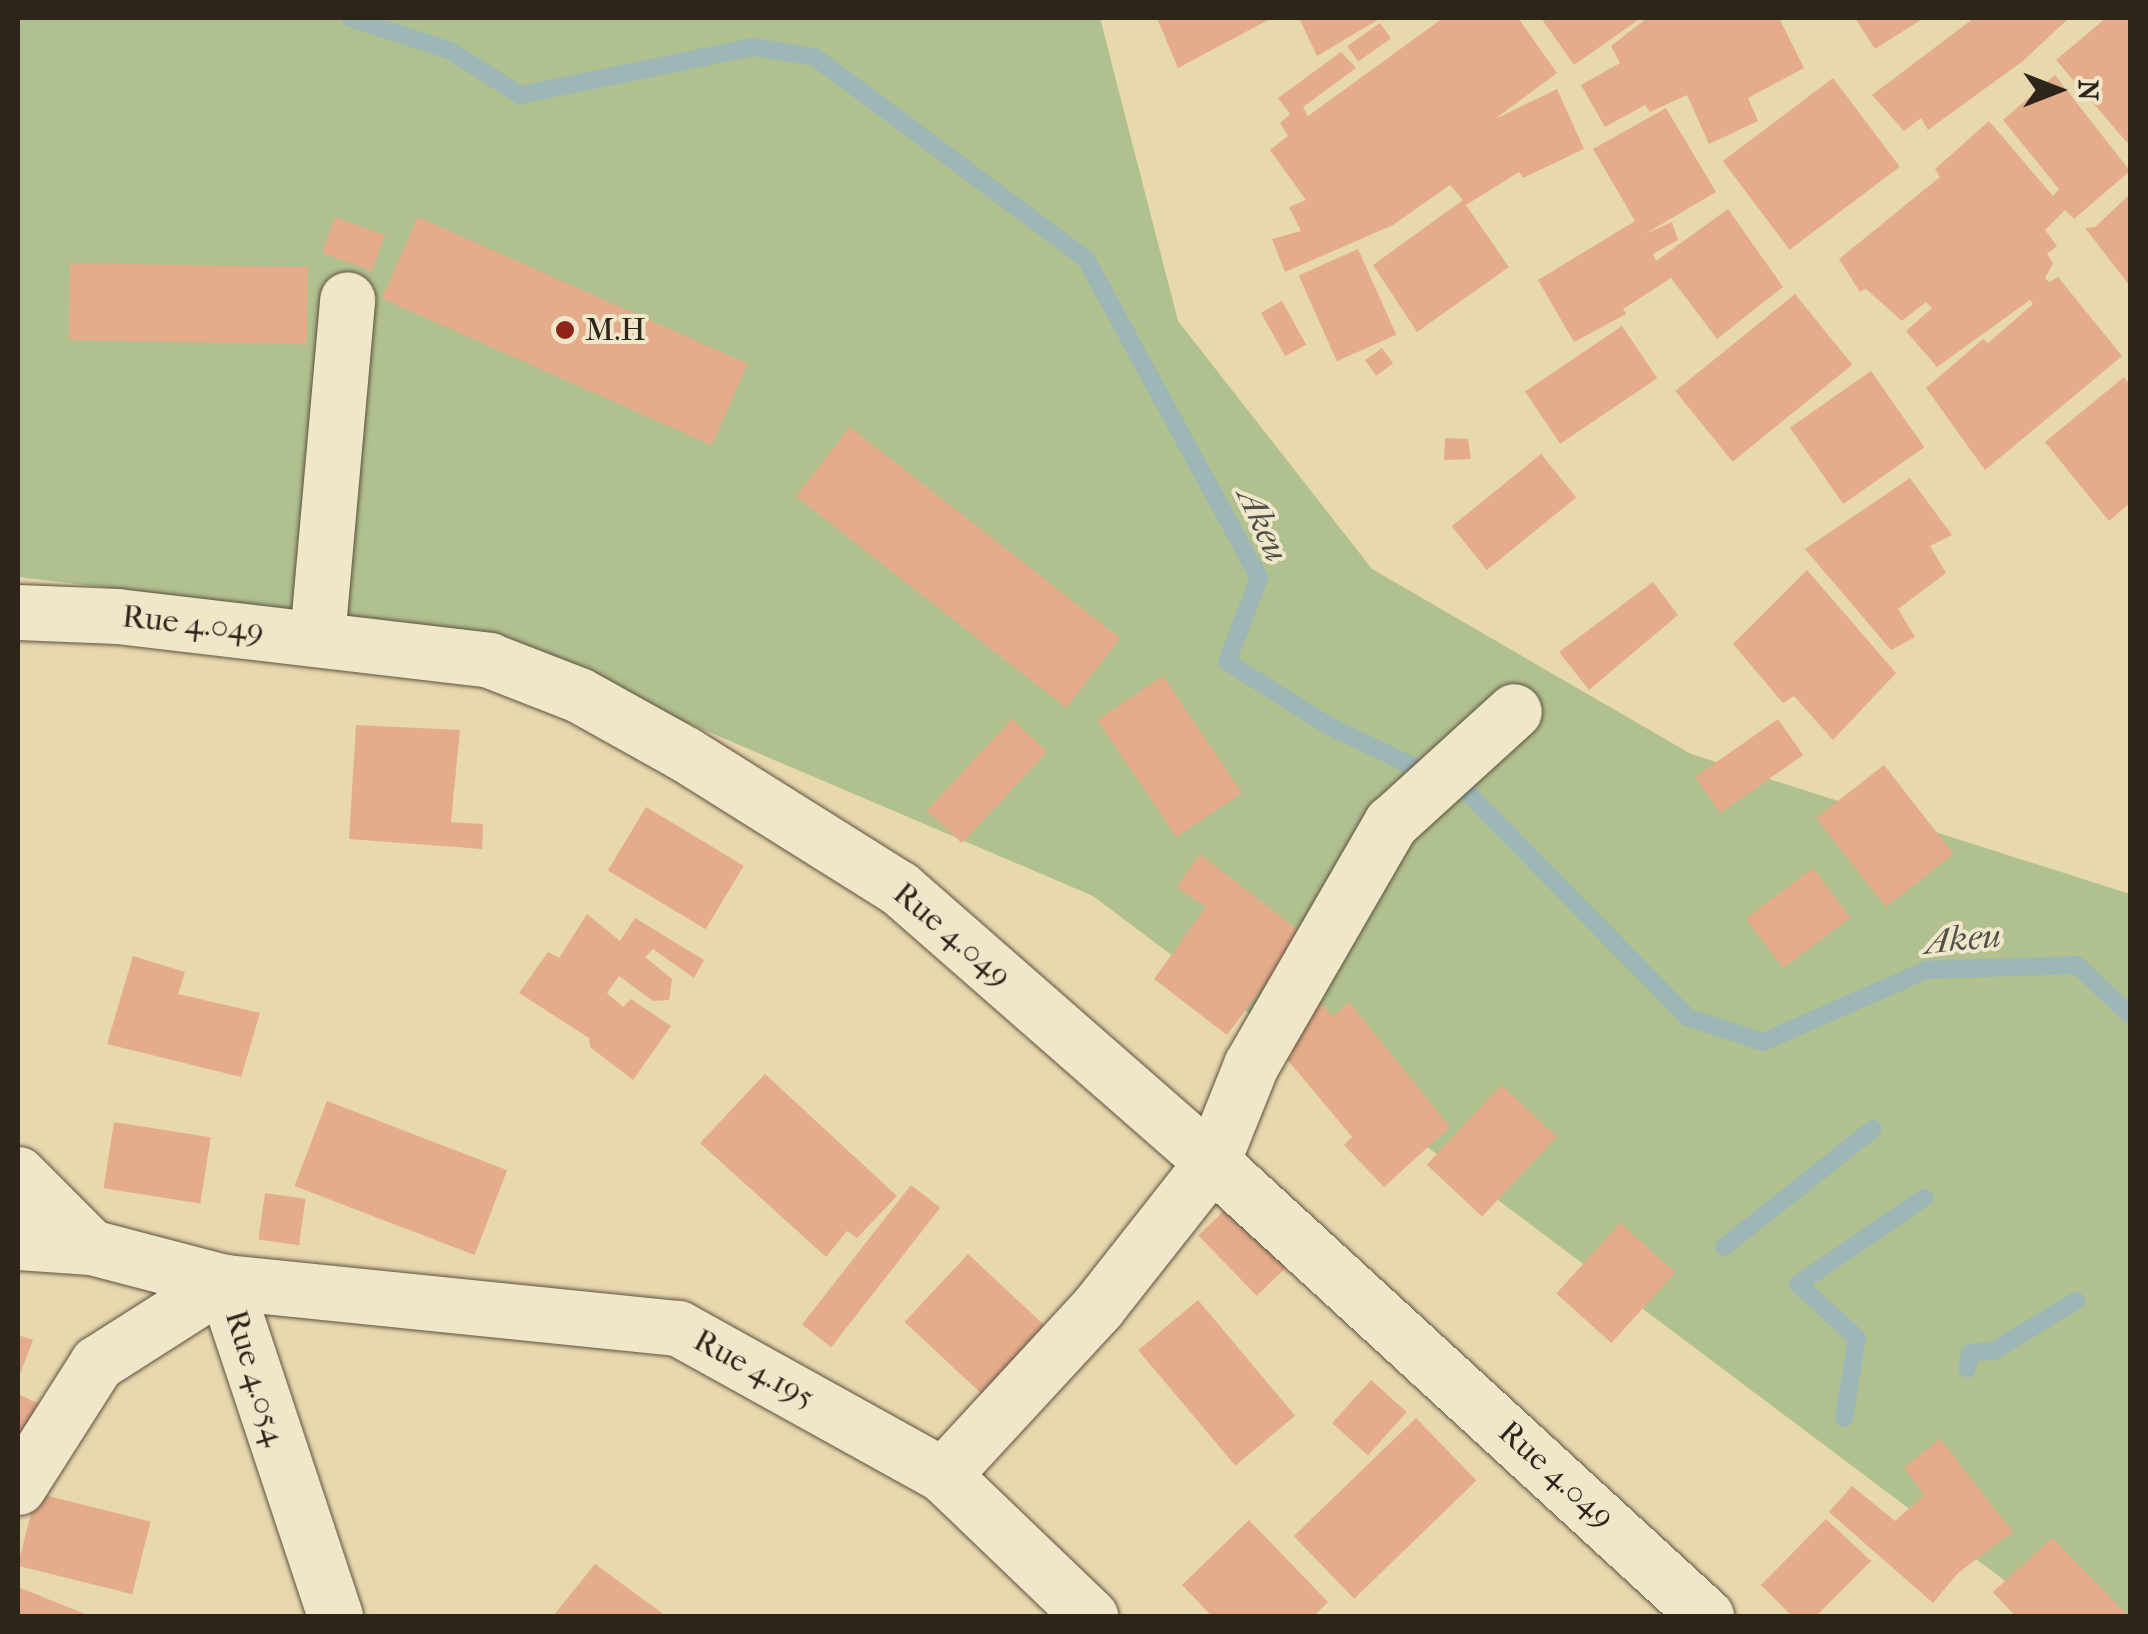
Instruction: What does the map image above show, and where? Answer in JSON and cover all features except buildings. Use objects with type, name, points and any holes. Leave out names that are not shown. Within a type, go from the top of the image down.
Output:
[{"type":"street","points":[[317,638],[346,298]]},
{"type":"street","name":"Rue 4.049","points":[[18,612],[117,616],[488,660],[579,695],[685,754],[900,888],[1212,1162],[1706,1616]]},
{"type":"street","points":[[943,1474],[1109,1294],[1212,1162],[1251,1065],[1392,824],[1514,711]]},
{"type":"street","points":[[18,1174],[91,1247]]},
{"type":"street","name":"Rue 4.054","points":[[18,1242],[91,1247],[224,1282],[335,1616]]},
{"type":"street","points":[[18,1487],[97,1362],[224,1282]]},
{"type":"street","name":"Rue 4.195","points":[[224,1282],[678,1328],[943,1474],[1090,1616]]},
{"type":"green space","points":[[18,18],[1100,18],[1178,321],[1372,569],[1691,754],[2130,894],[2130,1616],[2052,1616],[1093,896],[470,630],[18,577]]},
{"type":"waterway","name":"Akeu","points":[[350,18],[449,50],[520,95],[753,47],[815,57],[1086,259],[1259,578],[1227,662],[1329,726],[1467,792],[1687,1017],[1763,1042],[1926,970],[2077,965],[2130,1015]]},
{"type":"waterway","points":[[1724,1247],[1873,1129]]},
{"type":"waterway","points":[[1844,1418],[1857,1338],[1798,1284],[1924,1198]]},
{"type":"waterway","points":[[1967,1369],[1970,1353],[1993,1351],[2076,1301]]},
{"type":"place","name":"M.H","points":[[565,330]]}]
